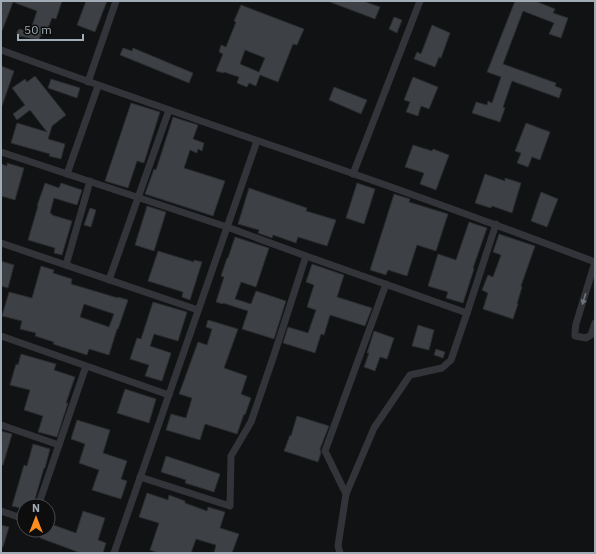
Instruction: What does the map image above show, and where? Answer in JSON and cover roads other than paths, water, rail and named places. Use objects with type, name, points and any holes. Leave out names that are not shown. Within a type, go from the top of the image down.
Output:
[{"type":"street","points":[[88,82],[116,1]]},
{"type":"street","points":[[353,174],[420,1]]},
{"type":"street","points":[[1,50],[98,86],[496,224],[595,262],[576,324],[575,336],[586,338],[591,335],[595,324]]},
{"type":"street","points":[[67,174],[98,86]]},
{"type":"street","points":[[109,280],[169,110]]},
{"type":"street","points":[[114,553],[257,140]]},
{"type":"street","points":[[1,152],[227,227],[467,313]]},
{"type":"street","points":[[66,265],[90,181]]},
{"type":"street","points":[[340,553],[338,546],[346,494],[374,428],[410,375],[442,368],[451,360],[496,224]]},
{"type":"street","points":[[1,243],[198,310]]},
{"type":"street","points":[[140,477],[230,506],[231,456],[251,422],[306,256]]},
{"type":"street","points":[[346,494],[325,451],[386,284]]},
{"type":"street","points":[[1,336],[168,395]]},
{"type":"street","points":[[41,498],[86,366]]},
{"type":"street","points":[[1,425],[59,445]]},
{"type":"street","points":[[1,511],[16,516]]}]
